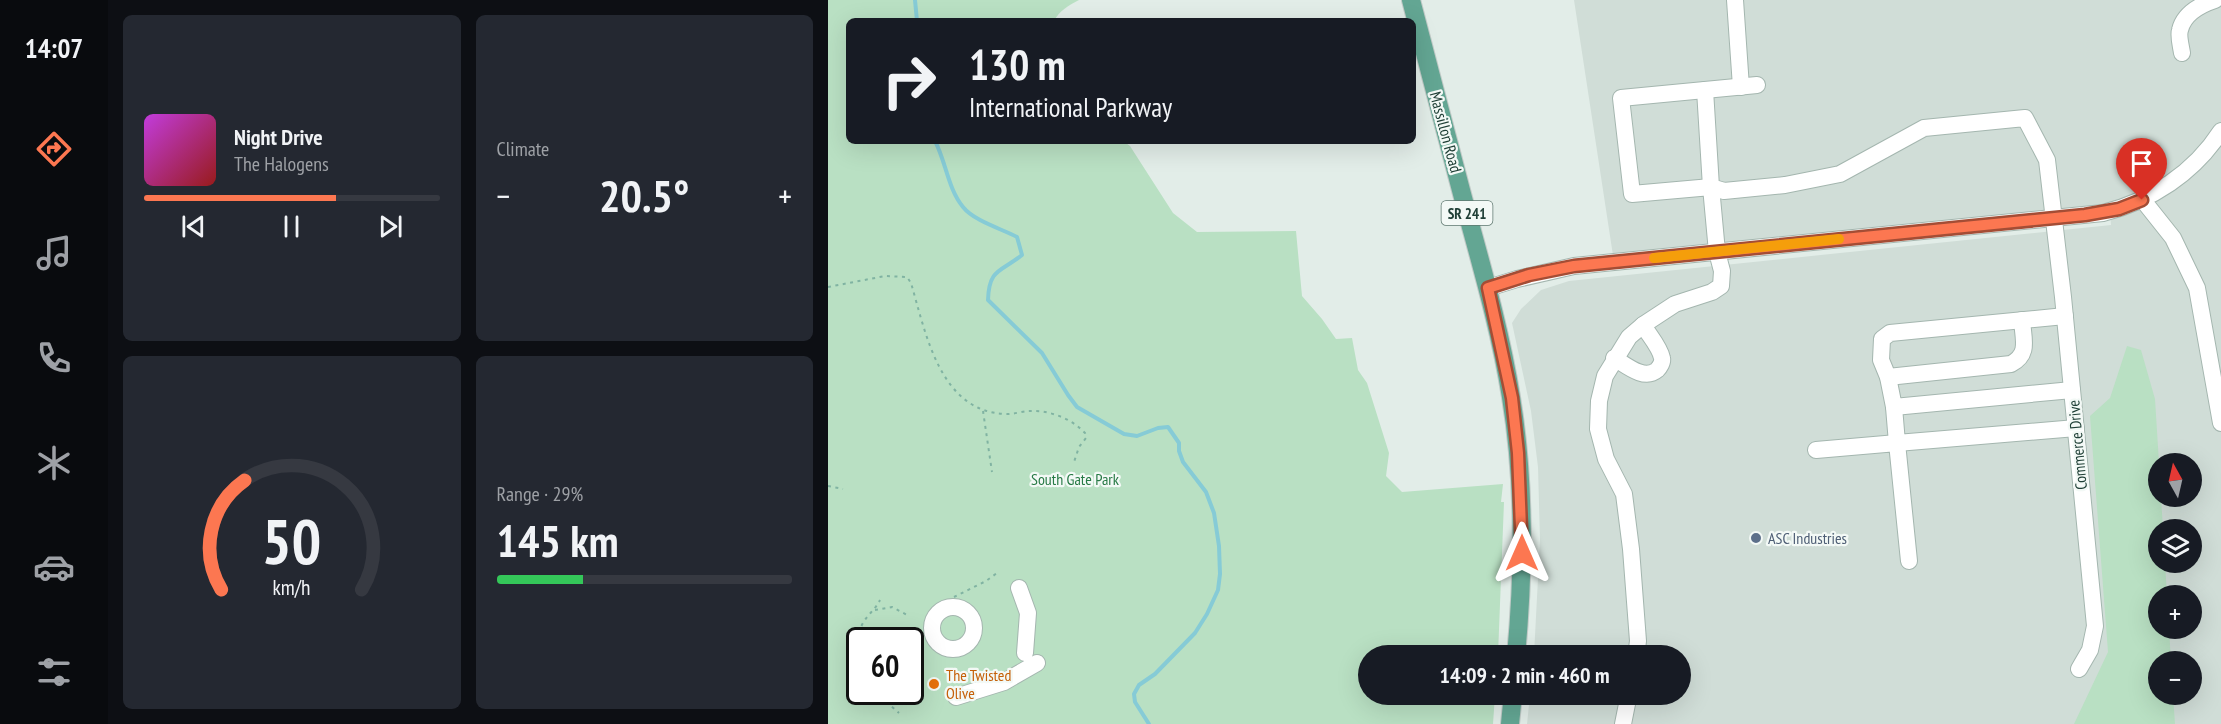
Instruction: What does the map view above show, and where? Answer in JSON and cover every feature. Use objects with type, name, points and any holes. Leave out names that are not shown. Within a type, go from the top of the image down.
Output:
[{"type":"main road","name":"Massillon Road","points":[[1411,0],[1416,18]]},
{"type":"main road","name":"Massillon Road","points":[[1416,19],[1488,288],[1508,380],[1518,453],[1522,576],[1517,645]]},
{"type":"main road","points":[[1510,724],[1512,705]]},
{"type":"street","points":[[1712,187],[1632,194],[1621,98],[1749,86],[1735,0]]},
{"type":"street","points":[[2182,53],[2179,30],[2186,8],[2215,0]]},
{"type":"street","points":[[1636,645],[1637,630],[1631,549],[1624,494],[1606,459],[1598,429],[1601,392],[1605,376],[1614,358],[1629,337],[1675,304],[1712,292],[1720,286],[1722,272],[1717,252],[1705,90]]},
{"type":"street","name":"Commerce Drive","points":[[1712,187],[1724,191],[1785,185],[1840,174],[1924,128],[2025,118],[2047,160],[2076,428],[2095,626],[2090,650],[2079,669]]},
{"type":"street","points":[[1488,288],[1533,274],[1574,266],[2103,213],[2142,200],[2169,185],[2193,166],[2221,131]]},
{"type":"street","points":[[2142,200],[2173,238],[2197,288],[2218,392],[2221,423]]},
{"type":"street","points":[[1909,561],[1894,407],[1888,376],[1881,360],[1882,339],[1890,333],[2065,316]]},
{"type":"street","points":[[1888,376],[2011,364],[2020,359],[2023,353],[2022,320]]},
{"type":"street","points":[[1614,358],[1637,372],[1647,375],[1656,371],[1661,364],[1662,357],[1643,325]]},
{"type":"street","points":[[1894,407],[2072,390]]},
{"type":"street","points":[[1816,450],[2076,428]]},
{"type":"street","points":[[956,696],[1004,682],[1031,658],[1028,612],[1019,588]]},
{"type":"street","points":[[1623,724],[1627,705]]},
{"type":"path","points":[[828,287],[885,276],[907,277],[911,283],[937,365],[955,391],[983,411],[1008,414],[1032,411],[1064,418],[1084,433],[1086,438],[1079,447],[1074,462]]},
{"type":"path","points":[[983,411],[992,472]]},
{"type":"path","points":[[828,486],[843,489]]},
{"type":"path","points":[[954,597],[997,573]]},
{"type":"path","points":[[861,627],[880,600]]},
{"type":"path","points":[[875,610],[892,606],[909,616]]},
{"type":"path","points":[[890,705],[899,713]]},
{"type":"shaded area","points":[[1574,0],[2221,0],[2221,724],[1527,724],[1529,705],[1691,705],[1691,645],[1535,645],[1540,540],[1538,467],[1531,411],[1512,323],[1521,309],[1541,290],[1569,281],[2111,225],[2110,212],[1614,262]]},
{"type":"green space","name":"South Gate Park","points":[[828,0],[1079,0],[1056,18],[846,18],[846,144],[1127,144],[1173,213],[1197,232],[1296,231],[1302,296],[1336,339],[1352,338],[1358,370],[1367,383],[1389,453],[1386,476],[1402,492],[1503,484],[1498,645],[1358,645],[1358,705],[1494,705],[1493,724],[828,724]]},
{"type":"green space","points":[[2127,346],[2141,350],[2155,399],[2158,453],[2148,453],[2148,507],[2162,507],[2162,519],[2148,519],[2148,573],[2166,573],[2166,585],[2148,585],[2148,639],[2170,639],[2170,651],[2148,651],[2148,705],[2174,705],[2175,724],[2074,724],[2108,652],[2090,416],[2110,398]]},
{"type":"waterway","points":[[915,0],[917,18]]},
{"type":"waterway","points":[[936,144],[950,184],[963,207],[981,221],[1017,237],[1022,255],[994,276],[988,300],[1042,353],[1077,407],[1124,434],[1137,436],[1158,428],[1168,427],[1179,443],[1183,462],[1206,492],[1214,513],[1219,546],[1218,590],[1195,633],[1155,674],[1139,685],[1134,694],[1135,702],[1149,724]]},
{"type":"slow traffic","points":[[1654,258],[1839,239]]},
{"type":"place","name":"ASC Industries","points":[[1756,538]]},
{"type":"place","name":"The Twisted Olive","points":[[934,684]]},
{"type":"route","points":[[1522,553],[1522,506],[1512,398],[1488,288],[1529,275],[1574,266],[2103,213],[2142,200]]}]
